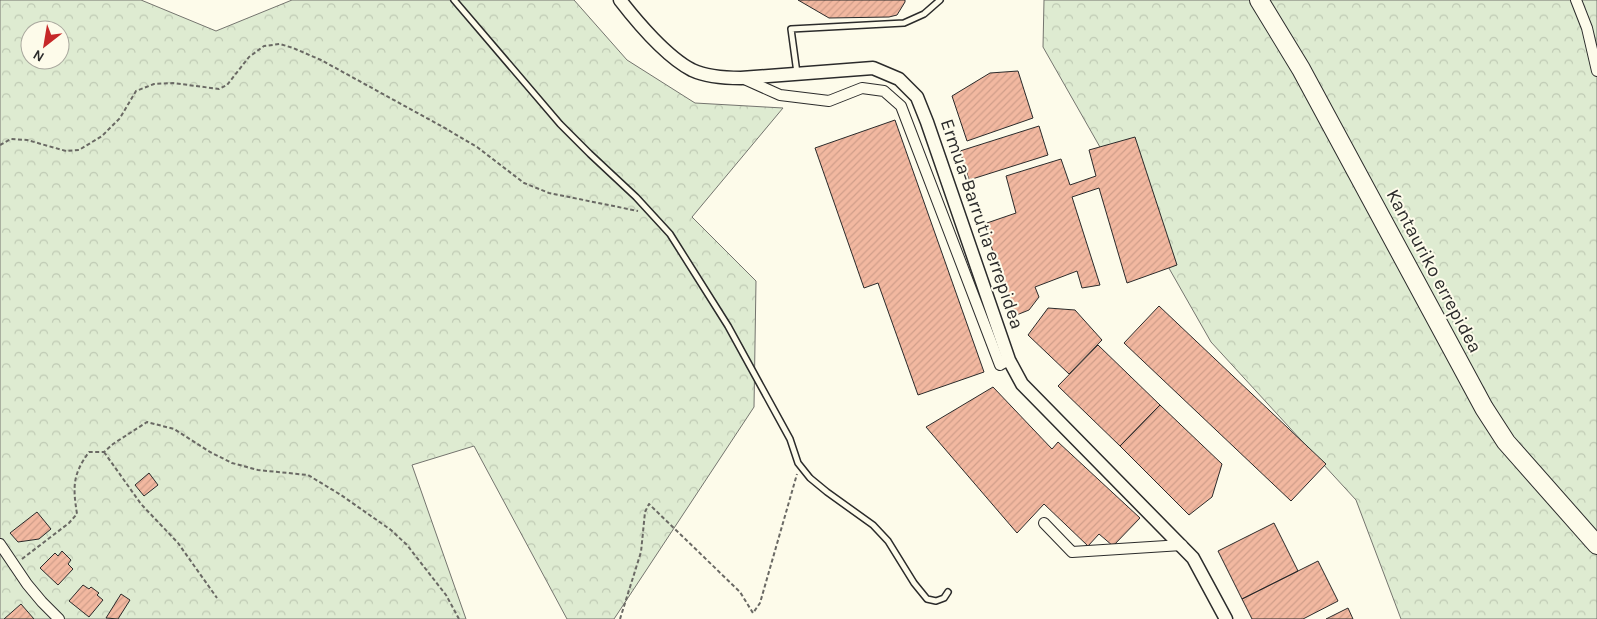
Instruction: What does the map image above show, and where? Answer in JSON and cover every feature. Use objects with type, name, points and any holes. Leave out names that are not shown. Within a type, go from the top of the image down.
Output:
[{"type":"highway","name":"Kantauriko errepidea","points":[[1259,0],[1301,69],[1484,408],[1506,442],[1597,545]]},
{"type":"street","name":"Ermua-Barrutia errepidea","points":[[620,0],[633,17],[669,52],[692,70],[720,78],[741,78],[873,68],[899,80],[917,97],[928,122],[1009,360],[1022,384],[1182,545],[1193,558],[1226,619]]},
{"type":"street","points":[[1576,0],[1587,28],[1597,71]]},
{"type":"street","points":[[741,78],[780,95],[829,101],[862,88],[884,91],[901,106],[1000,365],[1009,360]]},
{"type":"street","points":[[1044,523],[1072,552],[1182,545]]},
{"type":"street","points":[[0,544],[26,584],[60,619]]},
{"type":"lane","points":[[454,0],[560,124],[670,234],[728,326],[790,438],[798,463],[810,478],[873,525],[888,540],[914,583],[927,599],[936,601],[944,598],[948,592]]},
{"type":"lane","points":[[797,74],[791,29],[904,23],[924,14],[940,0]]},
{"type":"path","points":[[0,145],[11,139],[27,140],[66,151],[79,150],[102,136],[120,118],[136,91],[154,84],[173,83],[219,89],[228,85],[249,56],[264,46],[280,44],[321,60],[443,126],[477,147],[524,183],[549,193],[652,214]]},
{"type":"path","points":[[14,565],[69,523],[77,514],[74,484],[79,465],[89,452],[104,452],[147,422],[174,429],[210,452],[232,463],[258,470],[308,475],[348,500],[391,530],[407,545],[446,594],[459,619]]},
{"type":"path","points":[[104,452],[144,507],[178,543],[217,598]]},
{"type":"path","points":[[620,619],[641,552],[645,512],[649,504],[740,592],[753,613],[760,603],[796,481],[798,463]]},
{"type":"green space","points":[[0,0],[141,0],[216,31],[292,0],[574,0],[627,60],[695,103],[783,108],[692,217],[756,281],[754,407],[614,619],[567,619],[474,446],[412,465],[466,619],[0,619]]},
{"type":"green space","points":[[1044,0],[1597,0],[1597,619],[1401,619],[1356,500],[1211,342],[1043,47]]},
{"type":"building","points":[[798,0],[905,0],[905,2],[897,15],[889,17],[829,18]]},
{"type":"building","points":[[1018,71],[1033,118],[967,141],[952,96],[990,73]]},
{"type":"building","points":[[895,120],[984,372],[918,395],[878,283],[864,288],[815,148]]},
{"type":"building","points":[[1039,126],[1048,155],[969,180],[960,151]]},
{"type":"building","points":[[1135,137],[1177,265],[1127,283],[1099,188],[1072,197],[1100,285],[1082,288],[1077,271],[1035,287],[1039,297],[1029,310],[1014,316],[984,224],[1016,213],[1006,176],[1061,159],[1070,185],[1096,176],[1089,150]]},
{"type":"building","points":[[1159,306],[1326,464],[1291,501],[1124,343]]},
{"type":"building","points":[[1048,308],[1075,310],[1102,340],[1069,374],[1028,335]]},
{"type":"building","points":[[1098,345],[1160,405],[1120,446],[1058,386]]},
{"type":"building","points":[[993,387],[1052,449],[1058,442],[1140,518],[1113,546],[1099,534],[1088,546],[1044,504],[1017,533],[926,427]]},
{"type":"building","points":[[1160,405],[1222,464],[1212,497],[1189,515],[1120,446]]},
{"type":"building","points":[[149,473],[158,485],[144,496],[135,485]]},
{"type":"building","points":[[37,512],[51,529],[39,539],[18,542],[10,533]]},
{"type":"building","points":[[1274,523],[1298,571],[1242,599],[1218,551]]},
{"type":"building","points":[[62,551],[71,560],[68,564],[73,569],[58,585],[40,568],[55,553],[58,556]]},
{"type":"building","points":[[1318,561],[1338,601],[1303,619],[1252,619],[1242,599]]},
{"type":"building","points":[[83,585],[89,589],[91,587],[99,593],[97,595],[103,600],[89,617],[69,601]]},
{"type":"building","points":[[121,594],[130,600],[118,619],[106,618]]},
{"type":"building","points":[[21,604],[34,619],[4,619]]},
{"type":"building","points":[[1348,608],[1353,619],[1326,619]]}]
